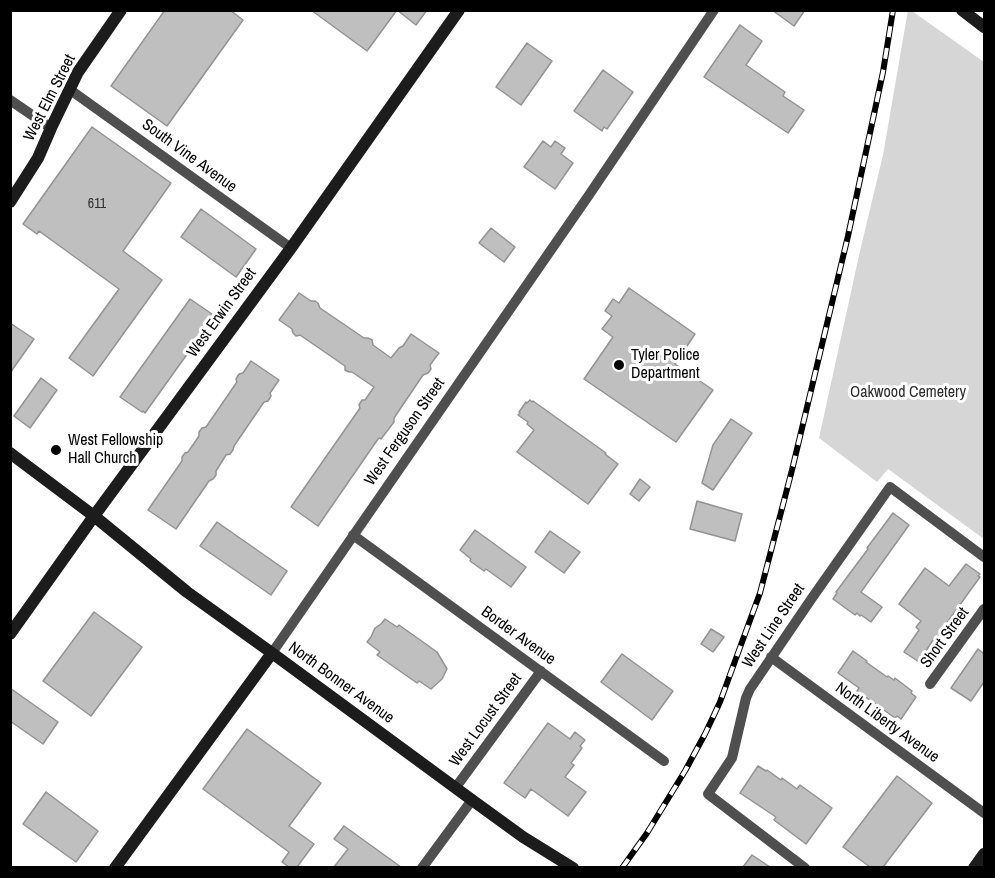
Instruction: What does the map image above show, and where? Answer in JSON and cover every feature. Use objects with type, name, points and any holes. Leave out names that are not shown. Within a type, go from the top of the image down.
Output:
[{"type":"main road","name":"West Elm Street","points":[[10,202],[38,158],[78,72],[121,10]]},
{"type":"main road","name":"West Erwin Street","points":[[10,634],[291,248],[459,10]]},
{"type":"main road","points":[[962,10],[984,27]]},
{"type":"main road","name":"North Bonner Avenue","points":[[10,453],[94,516],[187,592],[523,837],[573,867]]},
{"type":"main road","name":"West Ferguson Street","points":[[115,867],[272,652]]},
{"type":"main road","points":[[974,867],[984,854]]},
{"type":"street","name":"West Ferguson Street","points":[[272,652],[589,195],[714,10]]},
{"type":"street","name":"South Vine Avenue","points":[[69,89],[291,248]]},
{"type":"street","points":[[10,100],[51,128]]},
{"type":"street","name":"West Line Street","points":[[805,867],[708,794],[732,758],[746,698],[771,657],[890,487],[984,557]]},
{"type":"street","name":"Border Avenue","points":[[353,536],[664,761]]},
{"type":"street","name":"Short Street","points":[[930,684],[984,609]]},
{"type":"street","name":"North Liberty Avenue","points":[[771,657],[984,813]]},
{"type":"street","name":"West Locust Street","points":[[456,787],[541,671]]},
{"type":"street","points":[[422,867],[472,800]]},
{"type":"green space","name":"Oakwood Cemetery","points":[[908,10],[984,62],[984,539],[888,469],[877,482],[819,438],[883,155]]},
{"type":"building","points":[[165,10],[230,10],[243,20],[167,126],[111,86]]},
{"type":"building","points":[[311,10],[397,10],[367,51]]},
{"type":"building","points":[[397,10],[427,10],[416,25]]},
{"type":"building","points":[[772,10],[805,10],[794,26]]},
{"type":"building","points":[[740,25],[762,41],[746,65],[785,92],[783,96],[804,110],[788,133],[704,77]]},
{"type":"building","points":[[527,43],[552,61],[521,105],[496,87]]},
{"type":"building","points":[[603,70],[633,92],[607,129],[604,127],[602,131],[574,111]]},
{"type":"building","points":[[92,127],[171,183],[123,251],[162,280],[93,376],[69,358],[119,289],[39,231],[37,234],[23,224]]},
{"type":"building","points":[[543,141],[551,147],[555,141],[565,148],[561,154],[573,163],[555,189],[524,167]]},
{"type":"building","points":[[201,209],[256,249],[236,277],[181,237]]},
{"type":"building","points":[[491,228],[515,247],[504,262],[479,243]]},
{"type":"building","name":"Tyler Police Department","points":[[629,288],[695,334],[675,364],[713,390],[676,442],[584,379],[613,337],[602,329],[612,316],[605,311],[613,299],[619,303]]},
{"type":"building","points":[[299,293],[318,303],[320,308],[364,338],[372,340],[373,345],[391,358],[411,334],[439,353],[430,365],[431,369],[423,375],[394,418],[394,422],[381,439],[378,439],[318,526],[291,507],[360,408],[362,400],[365,400],[374,387],[352,372],[345,370],[345,366],[300,335],[296,336],[292,329],[279,320]]},
{"type":"building","points":[[190,299],[212,314],[210,316],[213,318],[145,413],[142,412],[120,397]]},
{"type":"building","points":[[10,323],[34,339],[10,373]]},
{"type":"building","points":[[251,361],[279,380],[270,393],[268,401],[264,402],[233,450],[226,455],[216,475],[209,481],[176,529],[148,510],[182,461],[182,457],[199,436],[199,432],[206,427],[237,382],[239,374],[243,373]]},
{"type":"building","points":[[41,378],[57,390],[30,428],[14,416]]},
{"type":"building","points":[[530,400],[606,453],[618,464],[588,504],[517,452],[534,430],[518,415],[526,402]]},
{"type":"building","points":[[731,419],[752,433],[713,490],[702,483],[713,445]]},
{"type":"building","points":[[640,479],[650,487],[639,501],[630,494]]},
{"type":"building","points":[[697,501],[742,514],[735,541],[690,529]]},
{"type":"building","points":[[893,513],[909,525],[861,592],[882,607],[871,622],[857,613],[855,615],[833,599]]},
{"type":"building","points":[[217,522],[287,571],[271,595],[200,546]]},
{"type":"building","points":[[475,530],[526,567],[511,587],[486,569],[484,571],[470,561],[471,559],[460,550]]},
{"type":"building","points":[[550,531],[580,552],[564,573],[535,552]]},
{"type":"building","points":[[966,564],[980,574],[978,576],[980,577],[946,624],[936,642],[933,640],[919,662],[904,652],[919,630],[916,627],[921,621],[899,604],[925,568],[949,586]]},
{"type":"building","points":[[94,612],[142,647],[91,716],[43,681]]},
{"type":"building","points":[[385,619],[397,627],[399,625],[437,652],[447,669],[442,679],[431,689],[419,681],[417,683],[377,655],[380,652],[367,642],[375,628]]},
{"type":"building","points":[[711,629],[724,637],[713,652],[701,644]]},
{"type":"building","points":[[978,649],[984,654],[984,682],[971,701],[951,688]]},
{"type":"building","points":[[853,651],[887,677],[894,680],[895,678],[912,691],[911,693],[916,697],[901,719],[897,716],[895,718],[857,691],[859,688],[838,673]]},
{"type":"building","points":[[622,654],[673,691],[652,720],[601,682]]},
{"type":"building","points":[[10,688],[58,722],[43,744],[10,721]]},
{"type":"building","points":[[548,723],[570,739],[575,732],[585,740],[571,763],[574,765],[565,777],[586,792],[568,816],[531,789],[525,798],[504,783]]},
{"type":"building","points":[[247,729],[321,783],[289,826],[314,844],[297,867],[289,867],[282,862],[289,852],[203,789]]},
{"type":"building","points":[[758,766],[781,780],[782,778],[797,789],[800,785],[832,808],[806,844],[774,820],[776,817],[740,793]]},
{"type":"building","points":[[897,776],[932,803],[883,867],[870,867],[843,847]]},
{"type":"building","points":[[46,792],[98,831],[76,862],[23,824]]},
{"type":"building","points":[[344,826],[401,867],[334,867],[348,849],[334,839]]},
{"type":"building","points":[[752,855],[770,867],[743,867]]},
{"type":"railway","points":[[622,868],[647,833],[705,734],[720,702],[760,593],[848,236],[883,72],[893,10]]},
{"type":"place","name":"Tyler Police Department","points":[[619,365]]},
{"type":"place","name":"West Fellowship Hall Church","points":[[56,450]]}]
